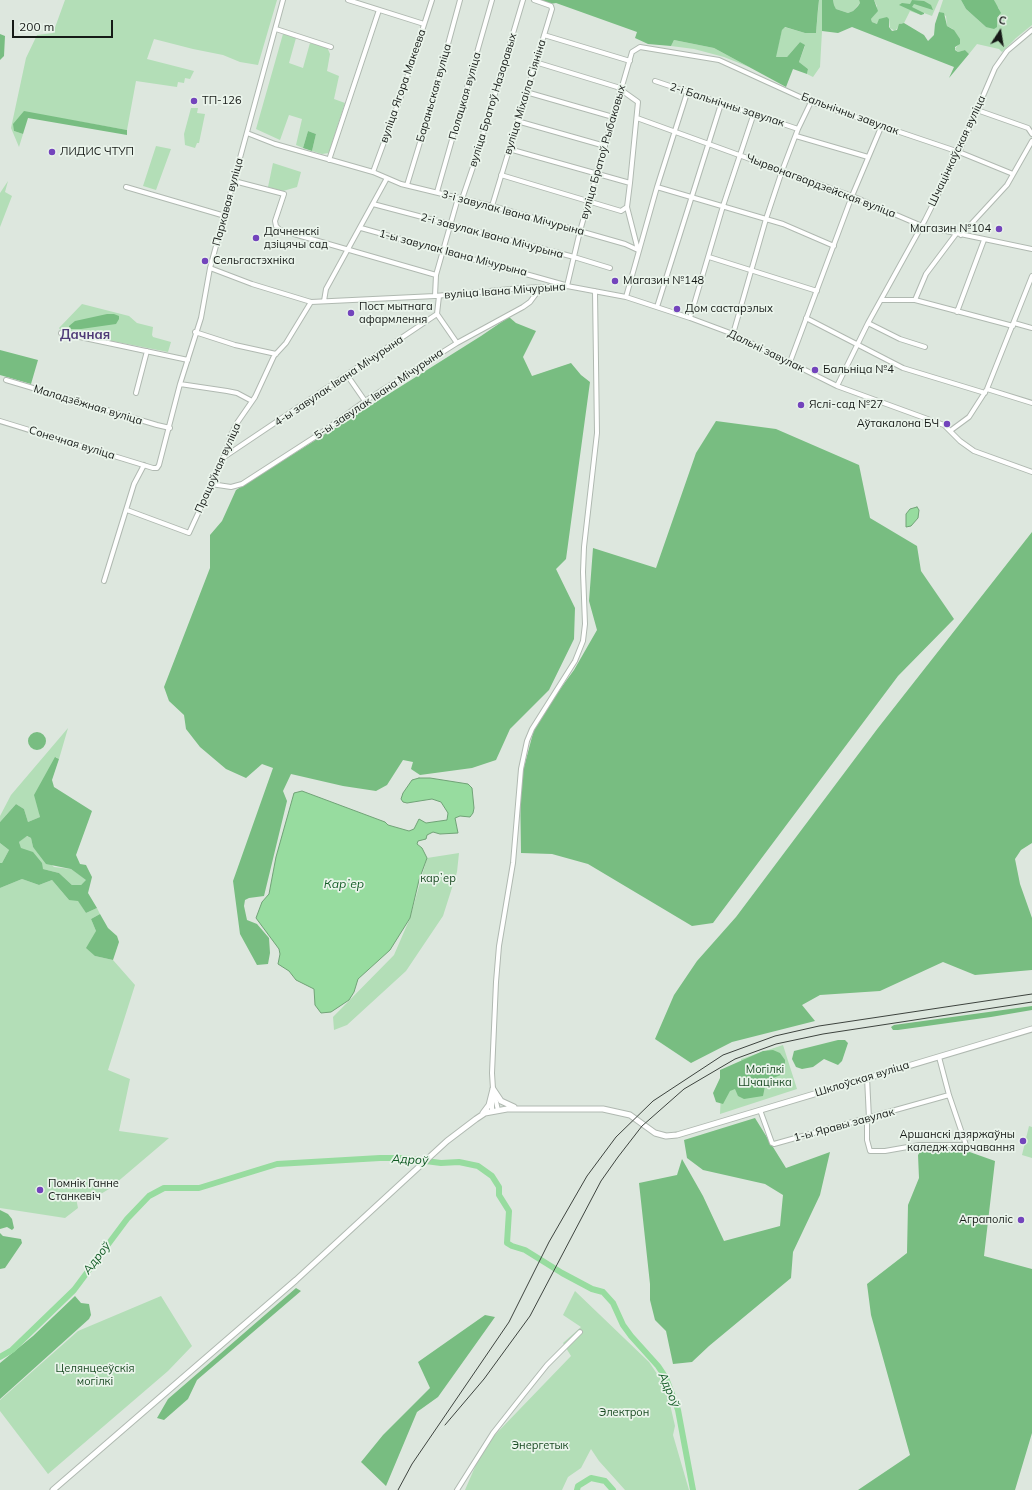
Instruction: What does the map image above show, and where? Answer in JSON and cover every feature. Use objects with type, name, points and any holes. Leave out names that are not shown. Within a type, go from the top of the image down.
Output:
[{"type":"main road","name":"Шклоўская вуліца","points":[[495,1110],[518,1108],[583,1108],[616,1110],[630,1115],[642,1126],[655,1133],[672,1136],[1032,1029]]},
{"type":"main road","points":[[492,1091],[501,1101],[518,1108]]},
{"type":"main road","points":[[53,1490],[296,1280],[447,1141],[476,1119],[488,1108],[492,1091]]},
{"type":"main road","points":[[476,1119],[495,1110]]},
{"type":"street","name":"Паркавая вуліца","points":[[144,465],[157,468],[159,465],[170,428],[180,384],[195,332],[201,318],[210,268],[284,0]]},
{"type":"street","points":[[348,0],[424,24]]},
{"type":"street","name":"вуліца Ягора Макеева","points":[[374,172],[401,96],[432,0]]},
{"type":"street","name":"Бараньская вуліца","points":[[407,185],[432,103],[460,0]]},
{"type":"street","name":"Полацкая вуліца","points":[[437,192],[492,0]]},
{"type":"street","name":"вуліца Братоў Назаравых","points":[[437,296],[436,275],[450,225],[474,164],[523,0]]},
{"type":"street","name":"вуліца Міхаіла Сіяніна","points":[[492,206],[552,9],[550,6],[534,0]]},
{"type":"street","points":[[329,160],[379,10]]},
{"type":"street","points":[[276,29],[330,47]]},
{"type":"street","name":"Шчацінкаўская вуліца","points":[[837,386],[868,323],[922,226],[959,152],[1000,59],[1013,45],[1032,30]]},
{"type":"street","points":[[544,35],[630,61]]},
{"type":"street","name":"вуліца Братоў Рыбаковых","points":[[567,286],[588,202],[598,174],[632,52],[640,48]]},
{"type":"street","name":"Бальнічны завулак","points":[[640,48],[719,60],[812,102],[959,152],[1013,174]]},
{"type":"street","points":[[535,62],[617,87],[626,95],[635,99],[638,106],[627,207],[638,250]]},
{"type":"street","name":"2-і Бальнічны завулак","points":[[655,81],[798,129]]},
{"type":"street","points":[[526,92],[613,116]]},
{"type":"street","points":[[626,297],[638,250],[687,93]]},
{"type":"street","points":[[733,334],[766,219],[782,171],[798,129],[812,102]]},
{"type":"street","points":[[657,307],[721,104]]},
{"type":"street","points":[[977,110],[1028,128],[1032,134]]},
{"type":"street","points":[[690,318],[723,206],[754,114]]},
{"type":"street","name":"Чырвонагвардзейская вуліца","points":[[637,118],[740,154],[852,196],[922,226],[1032,249]]},
{"type":"street","points":[[517,121],[605,146]]},
{"type":"street","points":[[790,362],[852,196],[882,125]]},
{"type":"street","name":"3-і завулак Івана Мічурына","points":[[248,133],[275,144],[374,172],[407,185],[492,206],[625,244],[638,250]]},
{"type":"street","points":[[796,136],[868,157]]},
{"type":"street","points":[[915,300],[926,274],[958,234],[1007,185],[1032,141]]},
{"type":"street","points":[[509,149],[630,183]]},
{"type":"street","points":[[501,175],[621,211],[627,207]]},
{"type":"street","points":[[324,301],[326,289],[361,228],[387,178]]},
{"type":"street","points":[[234,181],[284,194],[275,221],[278,228],[436,275]]},
{"type":"street","points":[[126,187],[225,216]]},
{"type":"street","points":[[657,187],[783,224],[834,246]]},
{"type":"street","name":"2-і завулак Івана Мічурына","points":[[373,204],[574,257],[610,268]]},
{"type":"street","name":"1-ы завулак Івана Мічурына","points":[[361,228],[567,286]]},
{"type":"street","points":[[957,312],[984,240]]},
{"type":"street","points":[[708,257],[817,291]]},
{"type":"street","points":[[210,268],[252,284],[311,302]]},
{"type":"street","points":[[950,431],[969,417],[986,391],[1014,325],[1032,276]]},
{"type":"street","name":"вуліца Івана Мічурына","points":[[311,302],[437,296],[567,286],[626,297]]},
{"type":"street","name":"5-ы завулак Івана Мічурына","points":[[210,484],[231,487],[242,484],[321,433],[365,401],[457,343],[523,307],[530,302],[541,287]]},
{"type":"street","points":[[495,1110],[492,1091],[492,1059],[498,958],[513,863],[523,757],[532,729],[567,674],[583,641],[585,624],[583,572],[584,547],[597,434],[595,291]]},
{"type":"street","points":[[437,296],[437,314],[457,343]]},
{"type":"street","name":"Дальні завулак","points":[[626,297],[733,334],[837,386],[944,425],[960,441],[974,451],[1032,470]]},
{"type":"street","points":[[881,300],[915,300],[957,312],[1032,328]]},
{"type":"street","name":"Працоўная вуліца","points":[[127,510],[189,533],[210,484],[224,457],[226,448],[237,422],[252,401],[276,354],[286,343],[311,302]]},
{"type":"street","name":"4-ы завулак Івана Мічурына","points":[[224,457],[437,314]]},
{"type":"street","points":[[806,318],[857,346],[902,368],[1032,403]]},
{"type":"street","points":[[868,323],[900,339],[925,347]]},
{"type":"street","points":[[195,332],[235,345],[276,354]]},
{"type":"street","points":[[61,333],[188,360]]},
{"type":"street","points":[[136,393],[147,351]]},
{"type":"street","points":[[347,375],[365,401]]},
{"type":"street","name":"Маладзёжная вуліца","points":[[6,380],[157,426],[170,428]]},
{"type":"street","points":[[180,384],[237,393],[252,401]]},
{"type":"street","name":"Сонечная вуліца","points":[[0,421],[144,465]]},
{"type":"street","points":[[226,448],[231,453]]},
{"type":"street","points":[[104,581],[134,484],[144,465]]},
{"type":"street","points":[[867,1077],[867,1140],[870,1151],[885,1151],[918,1145],[966,1145],[949,1095],[939,1056]]},
{"type":"street","name":"1-ы Яравы завулак","points":[[760,1110],[772,1143],[774,1144],[868,1119],[949,1095]]},
{"type":"street","points":[[457,1490],[493,1433],[506,1416],[547,1364],[580,1332]]},
{"type":"green space","points":[[65,0],[277,0],[258,65],[240,62],[223,55],[154,39],[147,59],[194,71],[190,79],[185,78],[184,83],[178,82],[177,87],[136,81],[127,130],[24,112],[14,131],[23,134],[19,147],[11,128],[26,58],[37,35],[53,33]]},
{"type":"green space","points":[[538,0],[819,0],[816,33],[805,33],[785,27],[782,30],[776,57],[787,57],[800,42],[805,45],[799,62],[808,69],[807,74],[793,69],[786,87],[714,48],[674,40],[671,46],[648,44],[635,38],[637,32],[556,3],[550,4]]},
{"type":"green space","points":[[819,0],[822,0],[820,67],[813,77],[807,74],[808,69],[799,62],[805,46],[800,42],[787,57],[775,57],[784,27],[805,33],[816,33]]},
{"type":"green space","points":[[822,0],[833,0],[836,9],[848,13],[853,11],[858,6],[860,3],[859,0],[874,0],[878,11],[871,19],[872,22],[877,24],[879,19],[887,17],[889,19],[889,27],[892,31],[897,30],[899,24],[904,23],[924,35],[928,41],[934,35],[935,24],[939,12],[944,13],[947,26],[954,30],[960,39],[960,44],[955,47],[955,50],[958,52],[965,50],[969,54],[949,78],[954,67],[852,27],[838,33],[822,31]]},
{"type":"green space","points":[[833,0],[859,0],[860,3],[853,11],[848,13],[836,9]]},
{"type":"green space","points":[[874,0],[939,0],[932,16],[924,13],[921,15],[910,11],[904,23],[901,23],[895,31],[890,28],[889,19],[877,24],[872,22],[871,19],[875,14],[877,6]]},
{"type":"green space","points":[[912,0],[924,1],[931,5],[933,10],[914,4],[912,7],[924,13],[921,15],[899,5],[902,3],[910,4]]},
{"type":"green space","points":[[943,0],[961,0],[966,9],[986,27],[1000,16],[999,8],[996,7],[994,0],[1032,0],[1032,25],[1002,52],[999,49],[977,44],[969,54],[965,50],[958,52],[955,49],[960,42],[953,29],[947,26],[946,16],[939,12]]},
{"type":"green space","points":[[961,0],[994,0],[1001,13],[997,18],[997,27],[994,29],[986,27],[966,9]]},
{"type":"green space","points":[[0,34],[5,36],[4,56],[0,60]]},
{"type":"green space","points":[[283,34],[296,38],[289,63],[303,68],[310,43],[327,47],[330,54],[327,71],[339,76],[334,99],[345,103],[329,153],[322,154],[312,151],[316,134],[308,131],[303,148],[296,145],[302,119],[289,115],[280,140],[256,129]]},
{"type":"green space","points":[[674,40],[714,48],[749,67],[724,57],[694,49],[671,46]]},
{"type":"green space","points":[[191,108],[198,108],[197,113],[205,114],[199,143],[197,143],[195,148],[185,145],[184,134]]},
{"type":"green space","points":[[24,111],[127,130],[127,135],[28,118],[23,134],[14,131],[13,124]]},
{"type":"green space","points":[[308,131],[316,134],[312,151],[303,148]]},
{"type":"green space","points":[[156,146],[171,149],[156,190],[143,186]]},
{"type":"green space","points":[[273,163],[301,172],[297,187],[283,191],[268,187]]},
{"type":"green space","points":[[8,181],[5,192],[12,196],[0,227],[0,193]]},
{"type":"green space","points":[[82,304],[129,316],[137,323],[153,327],[153,337],[171,342],[168,352],[61,331],[59,328]]},
{"type":"green space","points":[[107,314],[119,316],[116,324],[81,329],[69,329],[69,326],[75,321]]},
{"type":"green space","points":[[509,317],[516,323],[536,331],[523,357],[532,376],[571,363],[581,375],[590,382],[566,559],[556,569],[575,608],[574,639],[549,690],[510,729],[496,760],[472,768],[420,775],[411,769],[413,762],[403,760],[387,785],[376,791],[343,786],[291,774],[283,791],[287,801],[264,896],[245,900],[244,906],[247,920],[257,924],[269,938],[270,953],[268,964],[257,965],[240,934],[233,881],[273,768],[262,764],[246,778],[226,769],[200,747],[186,729],[184,715],[169,701],[164,687],[210,568],[210,535],[222,521],[236,490]]},
{"type":"green space","points":[[0,350],[38,360],[31,384],[0,375]]},
{"type":"green space","points":[[716,421],[776,429],[859,465],[870,518],[917,546],[921,571],[954,619],[898,676],[713,923],[692,926],[588,864],[552,854],[521,853],[520,782],[536,722],[574,670],[597,630],[589,601],[593,548],[656,568],[696,453]]},
{"type":"green space","points":[[1032,532],[1032,843],[1021,850],[1015,859],[1020,884],[1032,918],[1032,970],[975,975],[943,962],[880,991],[820,995],[802,1005],[815,1021],[732,1042],[691,1063],[655,1039],[674,995],[697,961],[736,917],[878,728]]},
{"type":"green space","points":[[68,728],[59,759],[56,757],[38,806],[40,817],[28,822],[24,809],[16,804],[0,822],[0,816],[11,795]]},
{"type":"green space","points":[[37,732],[41,733],[45,737],[45,745],[41,749],[37,750],[33,749],[29,745],[28,741],[29,737],[33,733]]},
{"type":"green space","points":[[55,757],[59,759],[52,780],[54,787],[92,811],[76,855],[80,864],[86,865],[92,877],[88,893],[97,908],[86,913],[78,901],[69,900],[52,880],[39,885],[22,879],[0,888],[0,863],[2,863],[9,850],[0,843],[0,822],[16,804],[24,809],[28,822],[40,817],[34,795]],"holes":[[[27,836],[31,838],[33,847],[46,864],[71,869],[86,880],[81,885],[72,885],[59,873],[43,869],[42,863],[33,852],[21,848],[19,842]]]},
{"type":"green space","points":[[26,836],[31,838],[33,847],[54,867],[71,869],[87,880],[81,885],[72,885],[59,873],[43,869],[21,849],[19,842]]},
{"type":"green space","points":[[0,843],[9,850],[2,863],[0,863]]},
{"type":"green space","name":"карʼер","points":[[459,853],[457,872],[443,916],[406,971],[347,1025],[334,1030],[333,1017],[394,955],[410,918],[427,858]]},
{"type":"green space","points":[[22,879],[39,885],[52,880],[69,900],[78,900],[86,913],[97,908],[100,914],[91,919],[96,931],[95,956],[113,960],[135,985],[108,1070],[130,1079],[119,1131],[169,1138],[109,1189],[89,1201],[79,1195],[76,1198],[78,1208],[65,1218],[0,1208],[0,888]]},
{"type":"green space","points":[[100,914],[108,928],[117,936],[119,942],[113,960],[95,956],[86,948],[96,931],[91,919]]},
{"type":"green space","points":[[1032,1006],[1032,1010],[991,1017],[898,1030],[893,1030],[891,1027],[894,1025]]},
{"type":"green space","points":[[838,1040],[845,1040],[848,1043],[842,1061],[838,1065],[824,1059],[813,1067],[802,1069],[796,1067],[792,1059],[794,1051]]},
{"type":"green space","name":"Могілкі Шчацінка","points":[[783,1045],[797,1089],[720,1114],[722,1071],[742,1065],[741,1059]]},
{"type":"green space","name":"Могілкі Шчацінка","points":[[773,1050],[780,1053],[785,1060],[785,1068],[783,1074],[766,1081],[763,1096],[744,1099],[738,1096],[735,1089],[730,1091],[723,1104],[716,1102],[713,1093],[720,1078],[720,1070],[763,1051]]},
{"type":"green space","points":[[755,1118],[786,1168],[830,1152],[820,1195],[793,1252],[791,1278],[709,1346],[692,1362],[673,1364],[666,1331],[655,1320],[650,1300],[650,1284],[639,1183],[677,1175],[682,1159],[703,1196],[724,1241],[780,1226],[783,1195],[765,1184],[703,1170],[687,1158],[684,1140]]},
{"type":"green space","points":[[1029,1126],[1032,1127],[1032,1158],[1022,1155]]},
{"type":"green space","points":[[922,1149],[964,1150],[995,1161],[984,1256],[1032,1269],[1032,1433],[1015,1490],[858,1490],[910,1455],[871,1315],[867,1284],[907,1253],[908,1205],[919,1178],[918,1155]]},
{"type":"green space","points":[[0,1210],[8,1214],[12,1219],[14,1228],[12,1230],[7,1227],[0,1229]]},
{"type":"green space","points":[[0,1233],[3,1236],[21,1239],[22,1243],[5,1268],[0,1269]]},
{"type":"green space","points":[[296,1288],[301,1291],[197,1380],[188,1399],[164,1420],[157,1418],[168,1399]]},
{"type":"green space","name":"Электрон","points":[[575,1291],[649,1362],[666,1387],[675,1426],[673,1435],[689,1490],[625,1490],[599,1461],[591,1449],[581,1468],[568,1477],[562,1490],[465,1490],[478,1460],[491,1439],[571,1356],[563,1343],[581,1327],[563,1315]]},
{"type":"green space","points":[[75,1296],[81,1303],[89,1304],[91,1315],[89,1319],[0,1399],[0,1363],[33,1336]]},
{"type":"green space","name":"Целянцееўскія могілкі","points":[[161,1296],[192,1346],[168,1371],[48,1474],[0,1411],[0,1400],[78,1331]]},
{"type":"green space","points":[[485,1315],[495,1317],[438,1397],[417,1412],[386,1486],[361,1462],[383,1435],[430,1388],[418,1362]]},
{"type":"water","points":[[917,507],[919,510],[918,518],[911,526],[906,527],[906,514],[910,509]]},
{"type":"water","name":"Карʼер","points":[[419,778],[430,778],[468,784],[472,788],[473,813],[470,817],[460,816],[455,818],[458,833],[440,834],[433,832],[427,835],[426,839],[418,841],[417,844],[422,848],[427,858],[419,880],[410,918],[390,950],[358,979],[354,992],[349,1000],[331,1012],[321,1013],[315,1005],[314,989],[296,980],[289,971],[278,964],[280,954],[279,949],[256,918],[262,902],[269,894],[276,857],[294,793],[302,791],[385,822],[388,825],[409,831],[414,829],[419,819],[426,823],[447,820],[448,813],[441,802],[432,799],[407,803],[403,802],[401,799],[403,793],[412,780]]},
{"type":"waterway","name":"Адроў","points":[[0,1357],[12,1350],[74,1290],[127,1219],[149,1196],[164,1188],[199,1188],[277,1164],[380,1158],[402,1158],[441,1163],[459,1162],[478,1166],[492,1176],[499,1187],[499,1195],[509,1211],[507,1243],[525,1250],[562,1273],[592,1289],[603,1292],[613,1303],[623,1325],[631,1336],[658,1366],[666,1378],[678,1410],[693,1490]]},
{"type":"waterway","name":"Адроў","points":[[577,1490],[578,1486],[591,1478],[605,1481],[613,1490]]},
{"type":"railway","points":[[398,1490],[412,1464],[509,1322],[549,1242],[587,1176],[616,1137],[653,1101],[723,1055],[775,1036],[819,1026],[1032,994]]},
{"type":"railway","points":[[445,1425],[484,1379],[530,1316],[601,1181],[618,1157],[642,1126],[684,1089],[735,1059],[776,1044],[823,1034],[1032,1002]]},
{"type":"place","name":"ТП-126","points":[[194,101]]},
{"type":"place","name":"ЛИДИС ЧТУП","points":[[52,152]]},
{"type":"place","name":"Магазин №104","points":[[999,229]]},
{"type":"place","name":"Дачненскі дзіцячы сад","points":[[256,238]]},
{"type":"place","name":"Сельгастэхніка","points":[[205,261]]},
{"type":"place","name":"Магазин №148","points":[[615,281]]},
{"type":"place","name":"Дом састарэлых","points":[[677,309]]},
{"type":"place","name":"Пост мытнага афармлення","points":[[351,313]]},
{"type":"place","name":"Бальніца №4","points":[[815,370]]},
{"type":"place","name":"Яслі-сад №27","points":[[801,405]]},
{"type":"place","name":"Аўтакалона БЧ","points":[[947,424]]},
{"type":"place","name":"Аршанскі дзяржаўны каледж харчавання","points":[[1023,1141]]},
{"type":"place","name":"Помнік Ганне Станкевіч","points":[[40,1190]]},
{"type":"place","name":"Аграполіс","points":[[1021,1220]]},
{"type":"district","name":"Дачная","points":[[85,335]]},
{"type":"park label","name":"Энергетык","points":[[540,1446]]}]
